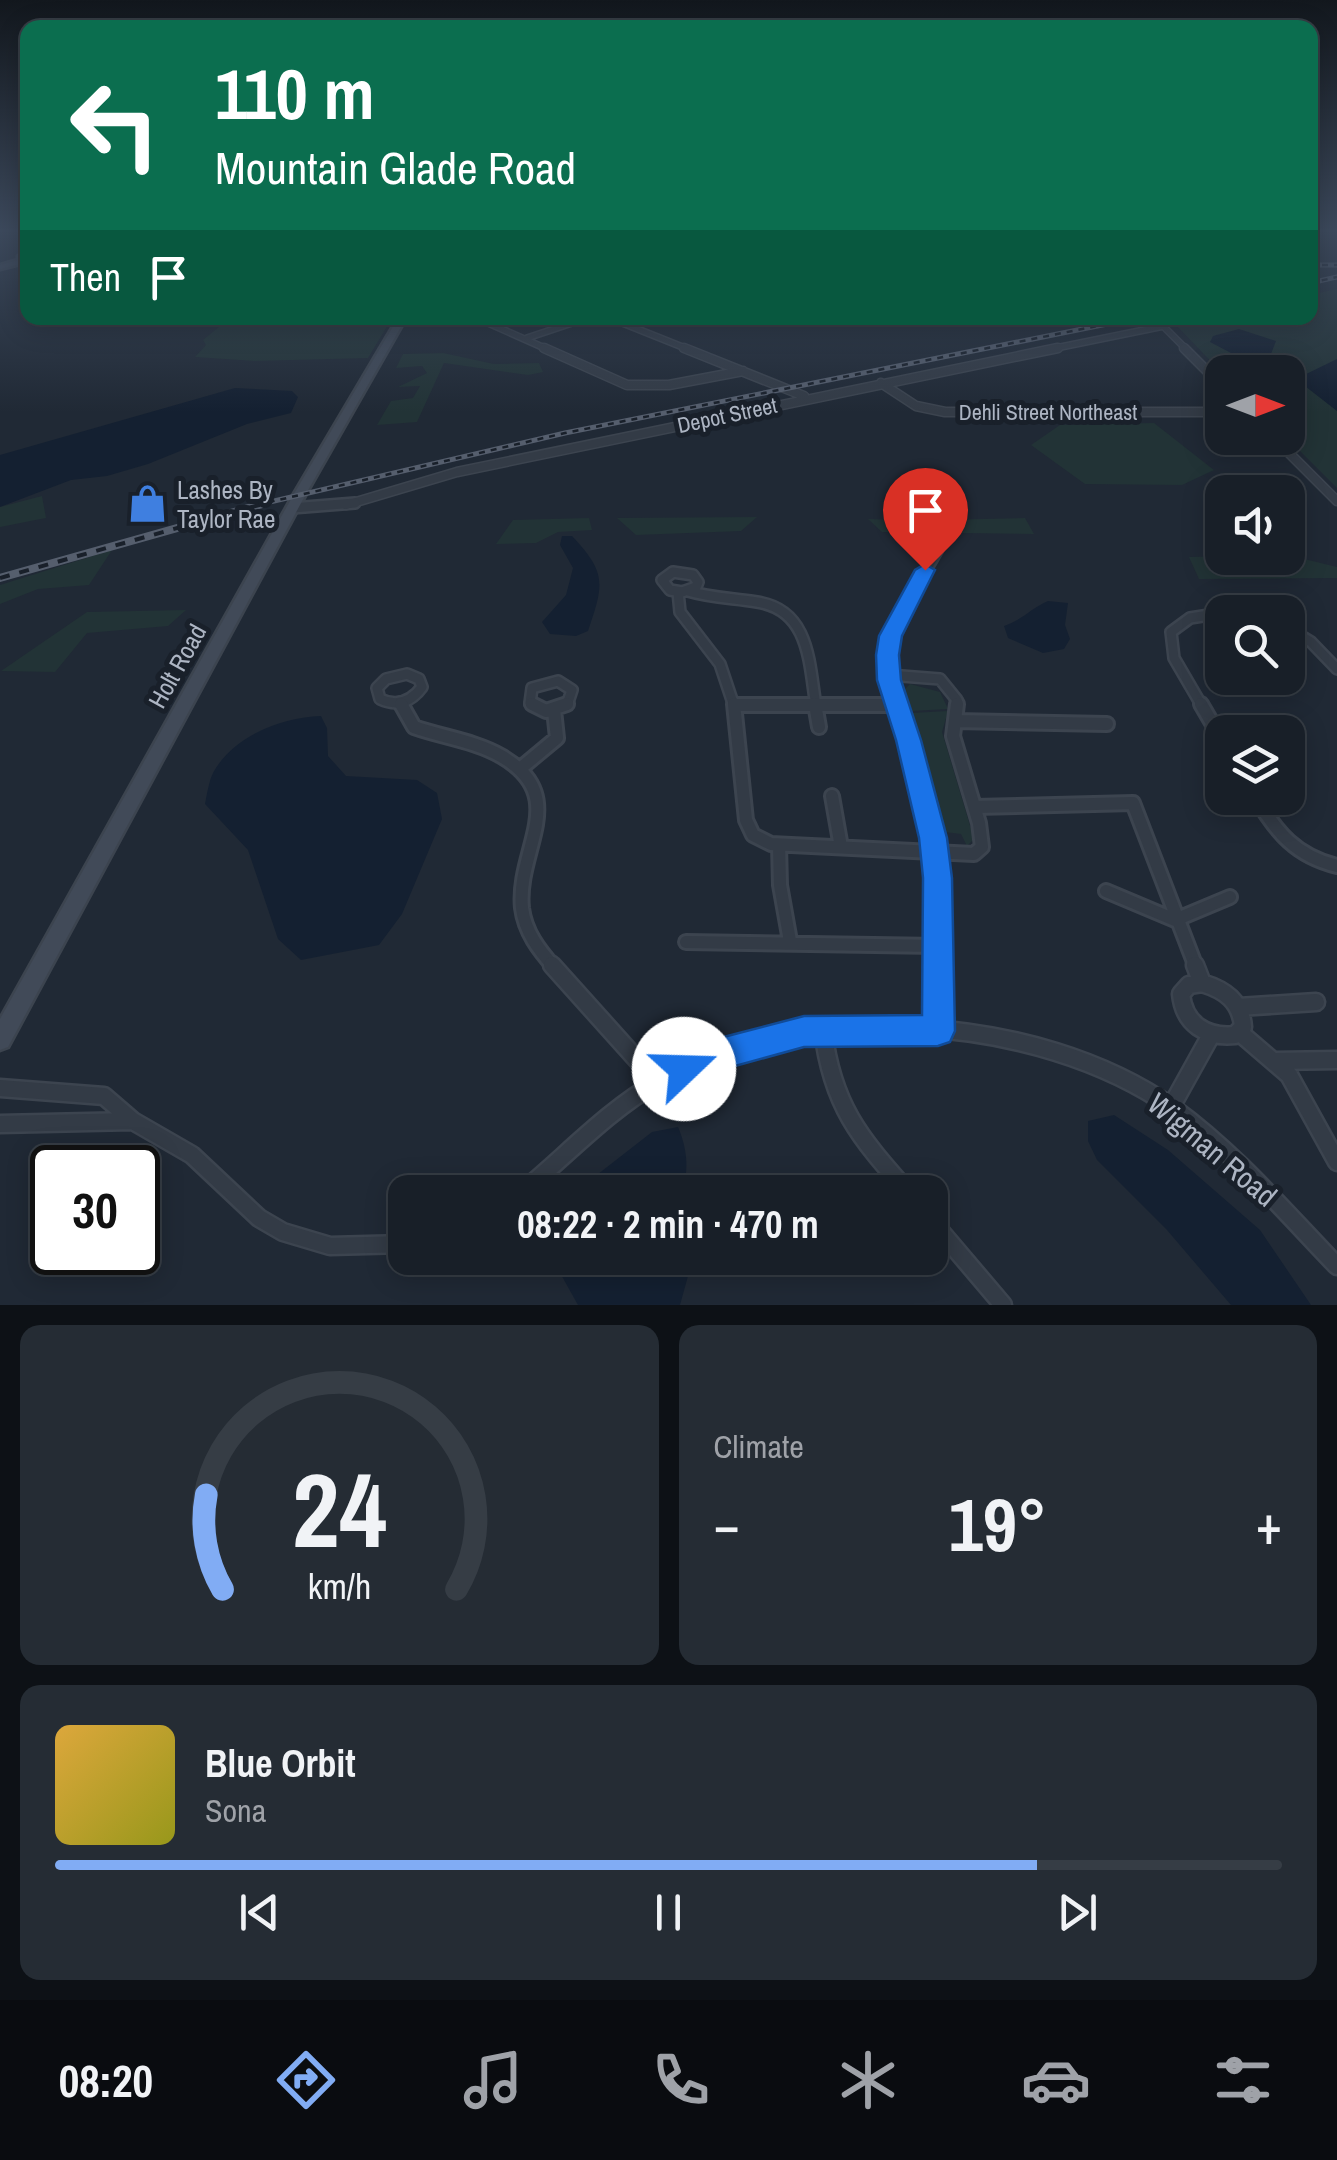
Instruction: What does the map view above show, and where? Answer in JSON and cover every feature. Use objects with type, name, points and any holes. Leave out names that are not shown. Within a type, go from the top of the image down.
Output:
[{"type":"main road","name":"Holt Road","points":[[0,1040],[292,508],[398,325]]},
{"type":"street","points":[[494,325],[627,385],[669,385],[743,371]]},
{"type":"street","points":[[526,339],[567,325]]},
{"type":"street","points":[[628,325],[806,398]]},
{"type":"street","name":"Depot Street","points":[[292,508],[344,506],[430,478],[1164,326]]},
{"type":"street","points":[[1164,326],[1205,368]]},
{"type":"street","name":"Dehli Street Northeast","points":[[881,383],[916,406],[945,412],[1205,412]]},
{"type":"street","points":[[1291,455],[1337,501]]},
{"type":"street","points":[[938,549],[890,636],[889,675],[934,852],[938,1031]]},
{"type":"street","points":[[818,727],[806,644],[792,618],[759,600],[683,591],[676,604],[683,620],[721,666],[734,705],[746,820],[753,835],[779,844],[979,851],[983,841],[953,736],[957,700],[940,679],[889,675]]},
{"type":"street","points":[[1205,616],[1190,618],[1171,632],[1174,658],[1207,715]]},
{"type":"street","points":[[1305,638],[1337,669]]},
{"type":"street","points":[[400,704],[414,727],[500,755],[520,768],[534,792],[540,821],[522,893],[528,931],[537,948],[657,1082]]},
{"type":"street","points":[[734,705],[897,704]]},
{"type":"street","points":[[520,768],[558,738],[554,710]]},
{"type":"street","points":[[954,721],[1107,724]]},
{"type":"street","points":[[832,796],[841,848]]},
{"type":"street","points":[[975,807],[1132,803],[1202,983]]},
{"type":"street","points":[[1268,815],[1290,848],[1312,861],[1337,866]]},
{"type":"street","points":[[779,844],[780,885],[790,941]]},
{"type":"street","points":[[1106,891],[1177,920],[1230,897]]},
{"type":"street","points":[[686,942],[938,946]]},
{"type":"street","points":[[1202,983],[1223,991],[1239,1007],[1243,1021],[1239,1032],[1230,1037],[1211,1035],[1193,1024],[1180,1001],[1184,989],[1202,983]]},
{"type":"street","points":[[1239,1007],[1316,1002]]},
{"type":"street","points":[[823,1030],[829,1081],[839,1109],[894,1175]]},
{"type":"street","name":"Wigman Road","points":[[543,1175],[657,1082],[712,1056],[804,1031],[967,1032],[1056,1050],[1171,1107],[1262,1187],[1337,1266]]},
{"type":"street","points":[[1239,1032],[1289,1074],[1337,1162]]},
{"type":"street","points":[[1171,1107],[1211,1035]]},
{"type":"street","points":[[1275,1060],[1337,1060]]},
{"type":"street","points":[[0,1088],[104,1096],[133,1120],[192,1156],[259,1218],[283,1232],[330,1246],[388,1244]]},
{"type":"street","points":[[0,1124],[133,1120]]},
{"type":"street","points":[[948,1239],[1004,1305]]},
{"type":"shaded area","points":[[1337,291],[1337,488],[1304,455],[1305,355],[1205,355],[1176,325],[1318,325],[1318,293]]},
{"type":"shaded area","points":[[221,325],[388,325],[368,358],[255,361],[195,357],[206,345],[203,340]]},
{"type":"shaded area","points":[[443,353],[494,364],[539,363],[543,372],[528,375],[444,363],[417,422],[377,425],[391,401],[413,398],[420,386],[398,387],[427,373],[422,366],[396,368],[403,354]]},
{"type":"shaded area","points":[[1154,423],[1214,470],[1182,485],[1085,484],[1031,445],[1060,425]]},
{"type":"shaded area","points":[[42,496],[46,518],[0,527],[0,507]]},
{"type":"shaded area","points":[[757,517],[741,531],[636,535],[617,518]]},
{"type":"shaded area","points":[[589,518],[592,530],[558,532],[536,543],[496,544],[513,520]]},
{"type":"shaded area","points":[[1025,518],[1034,534],[882,532],[868,519],[899,520],[918,528],[936,520]]},
{"type":"shaded area","points":[[112,550],[89,585],[38,589],[0,604],[0,585]]},
{"type":"shaded area","points":[[1189,557],[1205,557],[1205,575],[1305,575],[1305,559],[1337,567],[1337,578],[1199,579]]},
{"type":"shaded area","points":[[186,610],[168,626],[87,633],[55,672],[1,671],[87,612]]},
{"type":"shaded area","points":[[910,684],[940,692],[948,709],[911,711],[904,690]]},
{"type":"shaded area","points":[[948,711],[942,732],[974,839],[967,846],[961,834],[945,832],[911,713]]},
{"type":"water","points":[[1239,329],[1276,341],[1271,354],[1231,353],[1210,342],[1213,336]]},
{"type":"water","points":[[1337,359],[1337,411],[1305,386],[1305,375]]},
{"type":"water","points":[[235,388],[292,391],[298,397],[291,413],[247,424],[148,464],[107,476],[71,480],[0,507],[0,455]]},
{"type":"water","points":[[562,536],[572,536],[583,549],[599,580],[588,631],[576,636],[550,634],[542,622],[566,595],[573,568],[560,545]]},
{"type":"water","points":[[1048,601],[1068,603],[1065,625],[1070,639],[1064,649],[1043,653],[1008,638],[1004,626]]},
{"type":"water","points":[[321,716],[327,728],[328,756],[346,776],[417,780],[437,793],[442,819],[402,914],[379,945],[301,960],[278,939],[248,850],[205,804],[213,773],[246,739],[290,720]]},
{"type":"water","points":[[1114,1115],[1168,1150],[1260,1230],[1311,1305],[1231,1305],[1167,1230],[1097,1160],[1088,1141],[1088,1121]]},
{"type":"water","points":[[678,1127],[684,1143],[686,1175],[597,1175],[652,1132]]},
{"type":"water","points":[[561,1275],[688,1275],[680,1305],[578,1305]]},
{"type":"railway","points":[[257,505],[565,433],[1102,325]]},
{"type":"railway","points":[[0,578],[266,503]]},
{"type":"place","name":"Lashes By Taylor Rae","points":[[147,504]]},
{"type":"route","points":[[684,1069],[712,1056],[804,1031],[938,1031],[938,878],[933,838],[909,740],[889,680],[888,655],[890,636],[925,570]]}]
